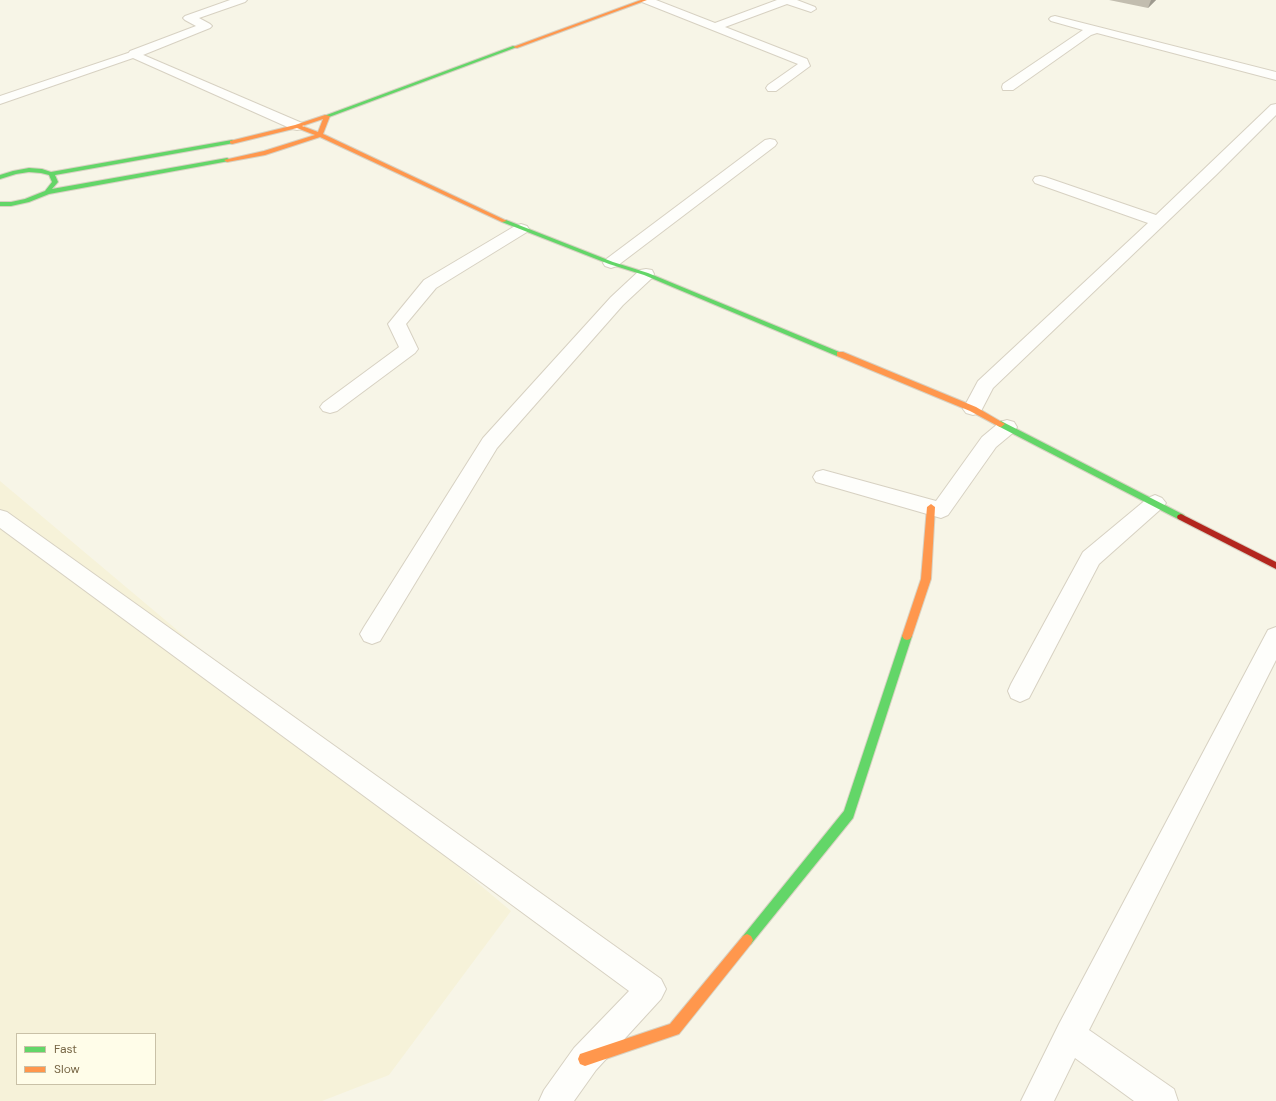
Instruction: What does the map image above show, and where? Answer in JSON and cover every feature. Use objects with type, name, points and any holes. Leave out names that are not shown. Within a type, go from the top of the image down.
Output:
[{"type":"street","points":[[134,54],[206,26],[189,18],[241,0]]},
{"type":"street","points":[[0,176],[29,170],[42,171],[51,174],[246,140],[298,126],[646,0]]},
{"type":"street","points":[[1055,19],[1276,76]]},
{"type":"street","points":[[1008,87],[1087,32],[1097,30]]},
{"type":"street","points":[[973,409],[985,385],[1276,108]]},
{"type":"street","points":[[0,213],[47,192],[265,153],[320,135],[328,116]]},
{"type":"street","points":[[298,126],[521,229],[611,263],[646,274],[973,409],[1276,566]]},
{"type":"street","points":[[611,263],[770,144]]},
{"type":"street","points":[[47,192],[55,182],[51,174]]},
{"type":"street","points":[[1040,180],[1158,221]]},
{"type":"street","points":[[0,204],[11,204],[27,201]]},
{"type":"street","points":[[330,407],[408,349],[398,324],[430,284],[521,229]]},
{"type":"street","points":[[372,634],[490,443],[617,301],[646,274]]},
{"type":"street","points":[[823,477],[941,510],[989,442],[1007,427]]},
{"type":"street","points":[[1020,691],[1091,558],[1155,504]]},
{"type":"street","points":[[585,1059],[674,1029],[849,814],[926,579],[930,507]]},
{"type":"street","points":[[1037,1101],[1276,637]]},
{"type":"street","points":[[1070,1035],[1162,1101]]},
{"type":"lane","points":[[646,0],[803,62],[804,66],[772,88]]},
{"type":"lane","points":[[716,27],[787,0],[811,9]]},
{"type":"lane","points":[[0,100],[134,54],[298,126]]},
{"type":"lane","points":[[0,517],[651,989],[585,1059],[555,1101]]},
{"type":"shaded area","points":[[0,481],[511,911],[389,1075],[322,1101],[0,1101]]},
{"type":"traffic: fast","points":[[327,116],[515,47]]},
{"type":"traffic: fast","points":[[51,174],[232,142]]},
{"type":"traffic: fast","points":[[47,192],[227,160]]},
{"type":"traffic: fast","points":[[0,177],[15,172],[29,170],[42,171],[51,174],[55,182],[47,192],[27,201],[11,204],[0,204]]},
{"type":"traffic: fast","points":[[504,221],[611,263],[646,274],[840,354]]},
{"type":"traffic: fast","points":[[1001,424],[1181,517]]},
{"type":"traffic: fast","points":[[747,940],[849,814],[907,636]]},
{"type":"traffic: slow","points":[[515,47],[645,0]]},
{"type":"traffic: slow","points":[[232,142],[297,126],[327,116],[320,135],[297,126]]},
{"type":"traffic: slow","points":[[227,160],[265,153],[320,135],[504,221]]},
{"type":"traffic: slow","points":[[840,354],[973,409],[1001,424]]},
{"type":"traffic: slow","points":[[907,636],[926,579],[931,507]]},
{"type":"traffic: slow","points":[[585,1059],[674,1029],[747,940]]},
{"type":"traffic: jam","points":[[1181,517],[1276,566]]}]
